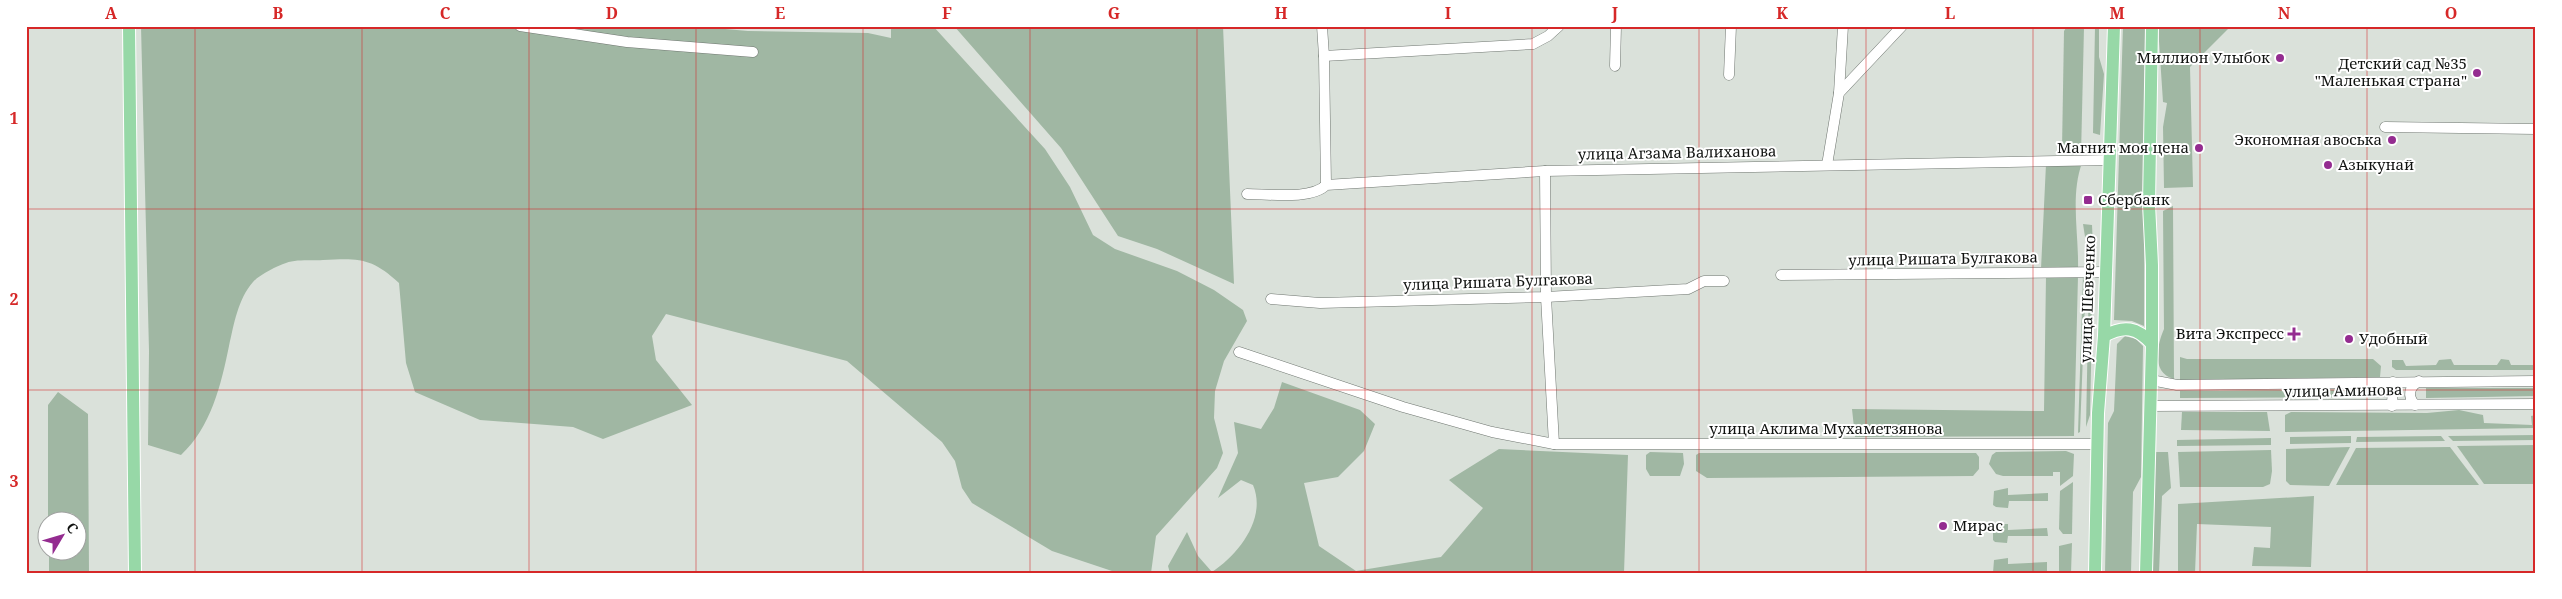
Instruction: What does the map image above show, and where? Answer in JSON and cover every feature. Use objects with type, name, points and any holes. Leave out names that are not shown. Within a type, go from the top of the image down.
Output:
[{"type":"main road","points":[[130,26],[135,573]]},
{"type":"main road","name":"улица Шевченко","points":[[2095,572],[2114,26]]},
{"type":"main road","points":[[2146,572],[2152,344],[2152,265],[2149,204],[2152,26]]},
{"type":"main road","points":[[2104,336],[2120,329],[2130,328],[2145,336],[2152,344]]},
{"type":"street","points":[[520,26],[627,42],[753,52]]},
{"type":"street","points":[[1322,26],[1326,185]]},
{"type":"street","points":[[1324,56],[1533,44],[1548,36],[1559,26]]},
{"type":"street","points":[[1615,66],[1616,26]]},
{"type":"street","points":[[1729,75],[1731,26]]},
{"type":"street","points":[[1827,165],[1839,93],[1843,26]]},
{"type":"street","points":[[1839,93],[1902,26]]},
{"type":"street","points":[[2384,127],[2536,128]]},
{"type":"street","name":"улица Агзама Валиханова","points":[[1247,194],[1308,194],[1320,191],[1326,185],[1545,171],[2110,160]]},
{"type":"street","points":[[1545,171],[1546,297],[1554,444]]},
{"type":"street","name":"улица Ришата Булгакова","points":[[1781,275],[2106,272]]},
{"type":"street","name":"улица Ришата Булгакова","points":[[1271,299],[1320,303],[1546,297],[1688,290],[1704,281],[1724,281]]},
{"type":"street","name":"улица Аклима Мухаметзянова","points":[[1239,352],[1412,409],[1492,432],[1554,444],[2098,444]]},
{"type":"street","name":"улица Аминова","points":[[2151,380],[2177,385],[2536,381]]},
{"type":"street","points":[[2392,406],[2393,382]]},
{"type":"street","points":[[2415,405],[2411,400],[2410,393],[2412,385],[2419,382]]},
{"type":"street","name":"улица Аминова","points":[[2150,406],[2536,404]]},
{"type":"green space","points":[[141,26],[691,26],[748,31],[868,33],[891,38],[891,26],[933,26],[1045,149],[1070,187],[1093,235],[1115,249],[1177,271],[1214,290],[1243,310],[1247,321],[1224,361],[1215,391],[1214,418],[1223,453],[1217,468],[1156,536],[1151,573],[1118,573],[1052,551],[972,503],[962,488],[955,461],[942,442],[847,361],[666,314],[652,336],[656,360],[692,405],[603,439],[573,427],[480,420],[415,392],[406,363],[399,283],[373,264],[347,259],[290,262],[273,268],[256,279],[240,304],[218,390],[200,432],[181,455],[148,445],[149,351]]},
{"type":"green space","points":[[954,26],[1223,26],[1234,284],[1157,249],[1118,236],[1061,148]]},
{"type":"green space","points":[[2123,26],[2145,26],[2144,326],[2132,321],[2114,320]]},
{"type":"green space","points":[[2158,26],[2231,26],[2190,67],[2193,187],[2164,188],[2163,127],[2167,103],[2163,102]]},
{"type":"green space","points":[[2084,27],[2081,155],[2065,154],[2062,149],[2064,31],[2066,28]]},
{"type":"green space","points":[[2095,27],[2099,29],[2099,57],[2104,74],[2100,135],[2093,133]]},
{"type":"green space","points":[[2082,163],[2076,189],[2078,270],[2041,269],[2046,164]]},
{"type":"green space","points":[[2173,206],[2174,379],[2162,371],[2158,358],[2159,343],[2164,329],[2163,211]]},
{"type":"green space","points":[[2083,224],[2092,225],[2094,268],[2090,268]]},
{"type":"green space","points":[[2046,276],[2078,276],[2074,436],[1855,437],[1852,409],[2044,411]]},
{"type":"green space","points":[[2083,276],[2086,276],[2080,432],[2078,433]]},
{"type":"green space","points":[[2089,277],[2093,279],[2090,415],[2086,427]]},
{"type":"green space","points":[[2125,336],[2136,339],[2143,346],[2141,477],[2133,492],[2131,573],[2105,573],[2108,423],[2114,411],[2117,344]]},
{"type":"green space","points":[[2180,357],[2187,359],[2373,359],[2381,366],[2380,377],[2180,380]]},
{"type":"green space","points":[[2451,359],[2454,365],[2497,365],[2501,359],[2509,360],[2511,365],[2536,365],[2536,370],[2396,370],[2392,367],[2392,360],[2403,360],[2406,366],[2436,365],[2439,360]]},
{"type":"green space","points":[[1282,382],[1360,410],[1375,424],[1364,451],[1338,477],[1304,483],[1319,546],[1356,571],[1441,557],[1483,508],[1449,480],[1499,449],[1628,455],[1624,573],[1170,573],[1168,566],[1187,532],[1198,556],[1212,572],[1232,555],[1248,534],[1256,510],[1256,497],[1253,485],[1241,480],[1218,498],[1238,453],[1234,422],[1261,429],[1274,408]]},
{"type":"green space","points":[[2426,388],[2536,388],[2536,396],[2426,398]]},
{"type":"green space","points":[[2387,390],[2386,397],[2180,398],[2180,391]]},
{"type":"green space","points":[[58,392],[88,414],[89,573],[49,573],[49,562],[88,562],[88,512],[48,512],[48,405]]},
{"type":"green space","points":[[2459,410],[2483,415],[2484,423],[2532,425],[2531,416],[2536,415],[2536,428],[2285,432],[2285,415],[2291,412],[2427,413]]},
{"type":"green space","points":[[2182,412],[2267,412],[2270,431],[2181,430]]},
{"type":"green space","points":[[2536,435],[2536,440],[2453,441],[2448,436]]},
{"type":"green space","points":[[2351,436],[2351,443],[2290,444],[2290,437]]},
{"type":"green space","points":[[2441,436],[2445,441],[2356,442],[2357,437]]},
{"type":"green space","points":[[2271,438],[2271,445],[2177,446],[2177,440]]},
{"type":"green space","points":[[2536,445],[2536,484],[2484,484],[2457,446]]},
{"type":"green space","points":[[2350,447],[2329,486],[2290,485],[2286,481],[2286,449]]},
{"type":"green space","points":[[2450,447],[2479,485],[2336,485],[2356,448]]},
{"type":"green space","points":[[2271,450],[2272,471],[2270,484],[2263,487],[2180,487],[2178,452]]},
{"type":"green space","points":[[2066,451],[2074,454],[2073,476],[2060,486],[2060,472],[2053,472],[2053,476],[2003,476],[1996,474],[1989,464],[1992,455],[1996,452]]},
{"type":"green space","points":[[1650,452],[1683,453],[1684,464],[1680,476],[1650,476],[1646,469],[1646,455]]},
{"type":"green space","points":[[2155,452],[2168,452],[2171,488],[2162,496],[2159,573],[2151,573]]},
{"type":"green space","points":[[1699,453],[1976,453],[1979,457],[1979,469],[1973,476],[1707,478],[1696,471],[1696,455]]},
{"type":"green space","points":[[2073,482],[2072,534],[2063,534],[2059,529],[2060,491]]},
{"type":"green space","points":[[2008,488],[2008,495],[2048,493],[2048,501],[2009,501],[2008,508],[1993,505],[1994,491]]},
{"type":"green space","points":[[2314,496],[2311,567],[2252,566],[2254,547],[2270,548],[2271,527],[2197,524],[2195,573],[2178,573],[2178,504]]},
{"type":"green space","points":[[1997,524],[2008,524],[2008,530],[2047,528],[2048,536],[2008,536],[2007,543],[1995,542],[1993,540],[1993,527]]},
{"type":"green space","points":[[2072,543],[2071,573],[2059,573],[2059,546]]},
{"type":"green space","points":[[2008,558],[2008,564],[2047,562],[2047,571],[1993,573],[1994,560]]},
{"type":"place","name":"Миллион Улыбок","points":[[2280,58]]},
{"type":"place","name":"Детский сад №35 \"Маленькая страна\"","points":[[2477,73]]},
{"type":"place","name":"Экономная авоська","points":[[2392,140]]},
{"type":"place","name":"Магнит моя цена","points":[[2199,148]]},
{"type":"place","name":"Азыкунай","points":[[2328,165]]},
{"type":"place","name":"Сбербанк","points":[[2088,200]]},
{"type":"place","name":"Вита Экспресс","points":[[2294,334]]},
{"type":"place","name":"Удобный","points":[[2349,339]]},
{"type":"place","name":"Мирас","points":[[1943,526]]}]
